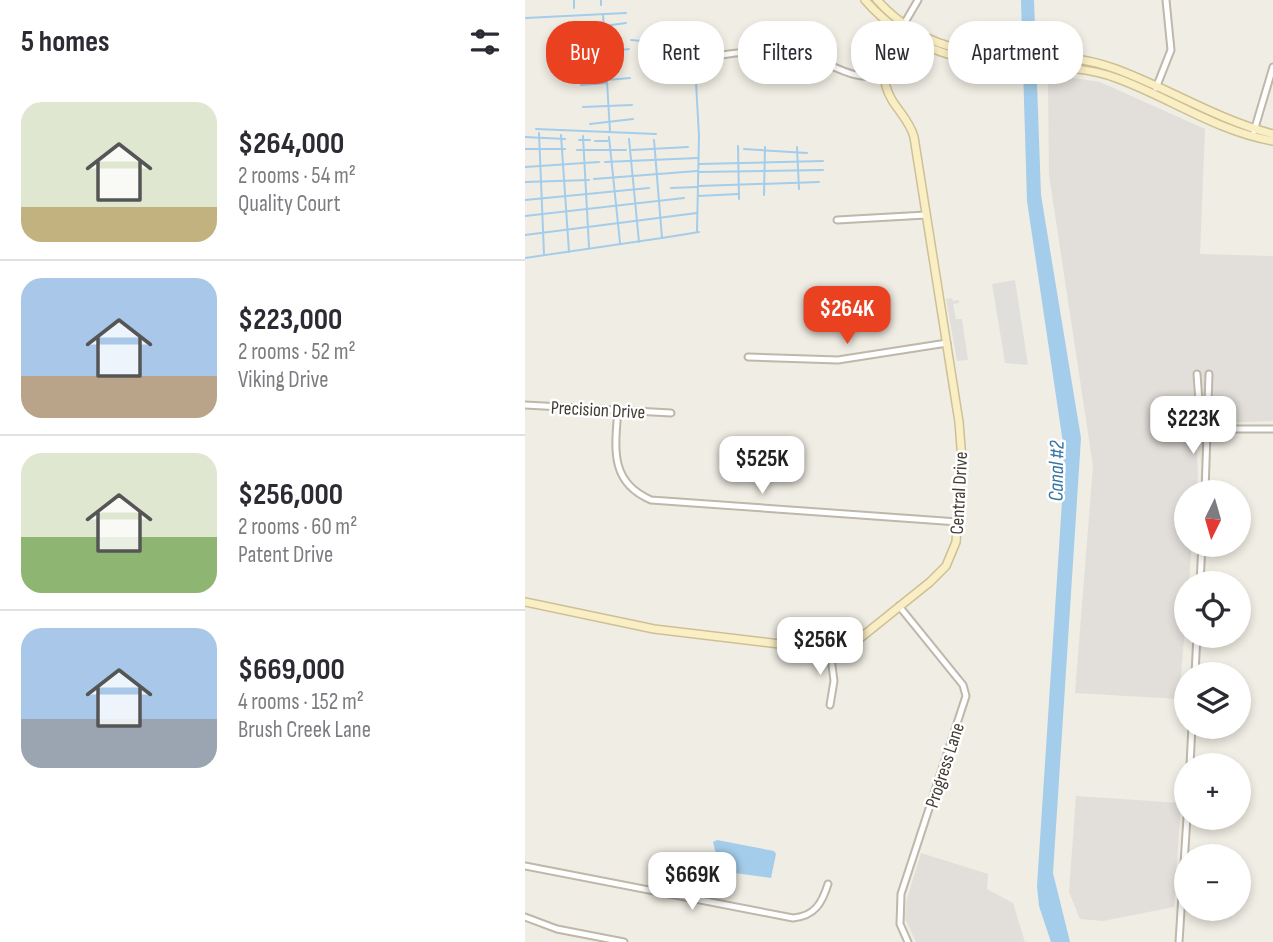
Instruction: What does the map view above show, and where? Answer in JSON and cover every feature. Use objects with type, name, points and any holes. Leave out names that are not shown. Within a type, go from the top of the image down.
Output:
[{"type":"street","points":[[865,0],[887,21]]},
{"type":"street","points":[[877,0],[901,21]]},
{"type":"street","points":[[906,21],[918,0]]},
{"type":"street","points":[[1156,91],[1171,50],[1166,0]]},
{"type":"street","points":[[934,39],[953,48],[1107,66],[1156,91],[1273,141]]},
{"type":"street","points":[[724,55],[743,51],[791,53],[851,75]]},
{"type":"street","points":[[934,51],[956,58],[1115,77],[1156,91]]},
{"type":"street","points":[[1253,134],[1273,67]]},
{"type":"street","name":"Central Drive","points":[[525,602],[654,629],[830,650],[854,643],[946,566],[956,542],[961,440],[912,128],[889,93],[887,84]]},
{"type":"street","points":[[1253,134],[1273,134]]},
{"type":"street","points":[[837,220],[926,215]]},
{"type":"street","points":[[748,357],[835,360],[947,344]]},
{"type":"street","points":[[1196,373],[1199,402],[1206,421]]},
{"type":"street","points":[[1205,480],[1209,374]]},
{"type":"street","name":"Precision Drive","points":[[525,405],[671,413]]},
{"type":"street","points":[[618,409],[615,454],[617,467],[628,485],[651,500],[958,522]]},
{"type":"street","points":[[1206,429],[1273,429]]},
{"type":"street","name":"Progress Lane","points":[[899,606],[963,685],[966,696],[901,894],[900,925],[908,942]]},
{"type":"street","points":[[830,650],[834,681],[830,705]]},
{"type":"street","points":[[1179,942],[1186,830]]},
{"type":"street","points":[[525,866],[793,918],[804,917],[819,907],[828,884]]},
{"type":"street","points":[[525,917],[557,929],[624,942]]},
{"type":"shaded area","points":[[1083,79],[1100,82],[1205,129],[1200,254],[1273,256],[1273,421],[1195,424],[1198,480],[1174,480],[1174,557],[1191,557],[1190,571],[1174,571],[1174,648],[1183,648],[1182,662],[1174,662],[1174,699],[1075,693],[1093,466],[1049,175],[1048,84],[1083,84]]},
{"type":"shaded area","points":[[1015,280],[1028,365],[1005,363],[992,284]]},
{"type":"shaded area","points":[[952,298],[953,301],[959,300],[959,303],[953,304],[956,319],[962,319],[968,360],[957,361],[946,299]]},
{"type":"shaded area","points":[[1076,796],[1174,803],[1174,830],[1179,830],[1178,844],[1174,844],[1174,907],[1103,921],[1080,919],[1069,892]]},
{"type":"shaded area","points":[[921,853],[988,874],[987,889],[1013,903],[1025,942],[916,942],[905,919],[906,902]]},
{"type":"water","points":[[1021,0],[1034,0],[1035,21],[1022,21]]},
{"type":"water","points":[[1024,84],[1037,84],[1041,195],[1081,438],[1053,873],[1070,942],[1051,942],[1039,906],[1037,886],[1064,471],[1063,443],[1027,201]]},
{"type":"water","points":[[717,840],[774,851],[776,854],[771,878],[720,871],[713,842]]},
{"type":"waterway","points":[[574,0],[574,8]]},
{"type":"waterway","points":[[601,0],[601,5]]},
{"type":"waterway","points":[[526,18],[626,13]]},
{"type":"waterway","points":[[603,14],[610,132]]},
{"type":"waterway","points":[[631,40],[694,46],[699,136],[697,231]]},
{"type":"waterway","points":[[624,50],[629,49]]},
{"type":"waterway","points":[[624,79],[630,78]]},
{"type":"waterway","points":[[581,85],[594,84]]},
{"type":"waterway","points":[[583,107],[632,105]]},
{"type":"waterway","points":[[590,124],[633,119]]},
{"type":"waterway","points":[[536,129],[656,134]]},
{"type":"waterway","points":[[539,133],[544,254]]},
{"type":"waterway","points":[[561,135],[569,252]]},
{"type":"waterway","points":[[583,136],[589,247]]},
{"type":"waterway","points":[[525,137],[565,139]]},
{"type":"waterway","points":[[609,137],[620,243]]},
{"type":"waterway","points":[[629,139],[639,242]]},
{"type":"waterway","points":[[579,140],[590,140]]},
{"type":"waterway","points":[[654,140],[662,238],[699,232]]},
{"type":"waterway","points":[[595,141],[608,141]]},
{"type":"waterway","points":[[738,146],[739,199]]},
{"type":"waterway","points":[[632,150],[688,147]]},
{"type":"waterway","points":[[764,195],[765,147]]},
{"type":"waterway","points":[[797,147],[799,189]]},
{"type":"waterway","points":[[525,149],[565,149]]},
{"type":"waterway","points":[[744,149],[807,153]]},
{"type":"waterway","points":[[577,150],[626,150]]},
{"type":"waterway","points":[[605,162],[698,158]]},
{"type":"waterway","points":[[699,164],[823,161]]},
{"type":"waterway","points":[[525,167],[599,162]]},
{"type":"waterway","points":[[699,172],[823,170]]},
{"type":"waterway","points":[[594,179],[697,171]]},
{"type":"waterway","points":[[525,182],[589,180]]},
{"type":"waterway","points":[[698,186],[819,182]]},
{"type":"waterway","points":[[671,188],[697,187]]},
{"type":"waterway","points":[[525,200],[649,188]]},
{"type":"waterway","points":[[698,196],[738,194]]},
{"type":"waterway","points":[[525,216],[684,198]]},
{"type":"waterway","points":[[525,235],[697,213]]},
{"type":"waterway","points":[[525,258],[662,238]]},
{"type":"water label","name":"Canal #2","points":[[1056,471]]}]
